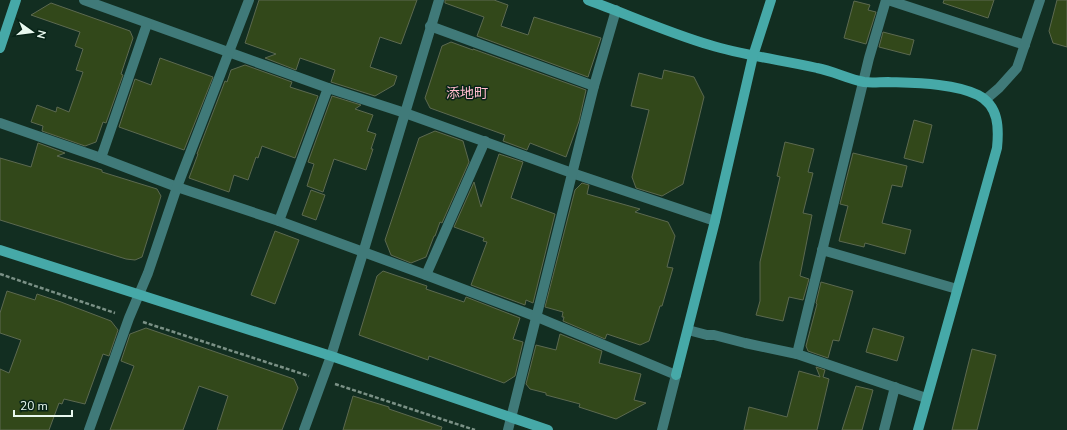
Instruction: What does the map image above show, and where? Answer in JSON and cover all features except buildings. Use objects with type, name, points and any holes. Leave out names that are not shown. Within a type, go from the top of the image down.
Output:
[{"type":"street","points":[[0,48],[16,0]]},
{"type":"street","points":[[84,0],[147,24],[230,52],[328,88],[405,113],[572,173],[715,221]]},
{"type":"street","points":[[89,430],[177,187],[249,0]]},
{"type":"street","points":[[304,430],[331,356],[439,0]]},
{"type":"street","points":[[588,0],[603,2],[616,10],[710,45],[753,56],[819,68],[863,82],[905,83],[956,88],[977,95],[985,100],[998,121],[997,148],[918,430]]},
{"type":"street","points":[[662,430],[715,221],[753,56],[771,0]]},
{"type":"street","points":[[797,354],[869,58],[887,0],[1025,45]]},
{"type":"street","points":[[985,100],[999,88],[1017,68],[1040,0]]},
{"type":"street","points":[[508,430],[594,86],[616,10]]},
{"type":"street","points":[[101,158],[147,24]]},
{"type":"street","points":[[430,26],[594,86]]},
{"type":"street","points":[[279,222],[328,88]]},
{"type":"street","points":[[0,124],[101,158],[177,187],[426,275],[537,317],[676,375]]},
{"type":"street","points":[[426,275],[485,141]]},
{"type":"street","points":[[0,250],[331,356],[548,430]]},
{"type":"street","points":[[822,250],[957,289]]},
{"type":"street","points":[[688,330],[797,354],[926,398]]},
{"type":"street","points":[[884,430],[895,388]]},
{"type":"path","points":[[0,274],[130,318],[301,372],[322,381],[475,430]]},
{"type":"district","name":"添地町","points":[[467,93]]}]
